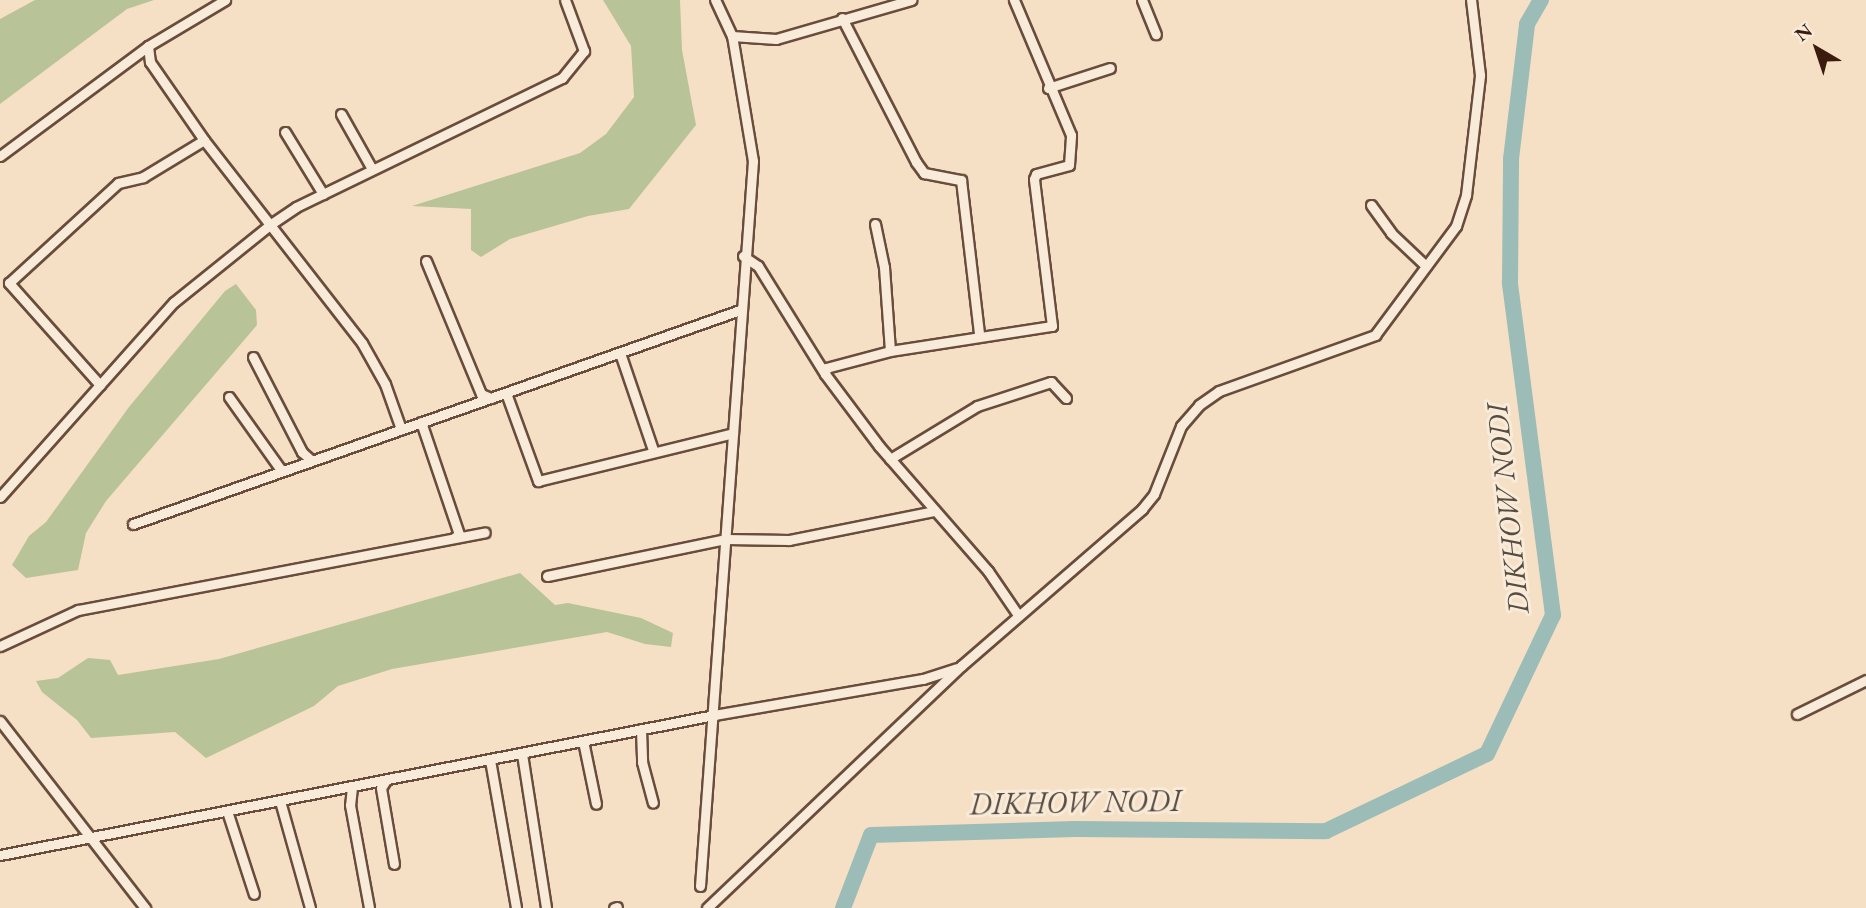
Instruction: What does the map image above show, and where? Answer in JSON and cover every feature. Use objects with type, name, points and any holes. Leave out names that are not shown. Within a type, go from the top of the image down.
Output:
[{"type":"street","points":[[0,156],[148,46],[225,0]]},
{"type":"street","points":[[0,497],[174,302],[271,224],[372,169],[562,78],[584,51],[565,0]]},
{"type":"street","points":[[700,886],[714,715],[743,256],[753,161],[732,36],[715,0]]},
{"type":"street","points":[[732,36],[776,39],[911,0]]},
{"type":"street","points":[[825,374],[826,368],[890,351],[979,334],[1052,326],[1034,179],[1039,173],[1066,167],[1071,152],[1070,131],[1048,88],[1014,0]]},
{"type":"street","points":[[1142,0],[1156,34]]},
{"type":"street","points":[[707,908],[961,666],[1142,509],[1154,494],[1181,426],[1199,405],[1219,391],[1375,335],[1456,226],[1471,174],[1480,75],[1471,0]]},
{"type":"street","points":[[842,18],[924,173],[961,180],[979,334]]},
{"type":"street","points":[[148,46],[150,62],[204,140],[362,343],[385,384],[401,429]]},
{"type":"street","points":[[1048,88],[1110,68]]},
{"type":"street","points":[[341,114],[372,169]]},
{"type":"street","points":[[285,132],[323,194]]},
{"type":"street","points":[[100,385],[9,283],[118,183],[144,177],[204,140]]},
{"type":"street","points":[[1371,205],[1391,233],[1426,266]]},
{"type":"street","points":[[875,224],[884,267],[890,351]]},
{"type":"street","points":[[743,256],[758,266],[825,374],[890,459],[988,571],[1018,615]]},
{"type":"street","points":[[426,261],[481,394],[491,398]]},
{"type":"street","points":[[133,524],[740,310]]},
{"type":"street","points":[[620,353],[653,450]]},
{"type":"street","points":[[253,357],[302,452],[311,460]]},
{"type":"street","points":[[890,459],[977,406],[1051,382],[1066,398]]},
{"type":"street","points":[[506,393],[538,481],[653,450],[733,433]]},
{"type":"street","points":[[229,397],[281,470]]},
{"type":"street","points":[[421,422],[458,534],[454,538]]},
{"type":"street","points":[[547,576],[726,539],[789,540],[934,511]]},
{"type":"street","points":[[0,646],[78,610],[485,532]]},
{"type":"street","points":[[0,855],[714,715],[923,679],[961,666]]},
{"type":"street","points":[[1797,714],[1866,680]]},
{"type":"street","points":[[0,721],[145,908]]},
{"type":"street","points":[[641,729],[642,762],[653,803]]},
{"type":"street","points":[[583,741],[596,804]]},
{"type":"street","points":[[522,754],[546,908]]},
{"type":"street","points":[[489,760],[516,908]]},
{"type":"street","points":[[386,780],[381,788],[394,864]]},
{"type":"street","points":[[352,787],[350,805],[369,908]]},
{"type":"street","points":[[281,801],[310,908]]},
{"type":"street","points":[[227,811],[254,894]]},
{"type":"green space","points":[[35,0],[154,0],[127,9],[0,104],[0,19]]},
{"type":"green space","points":[[603,0],[680,0],[682,50],[696,125],[629,209],[588,216],[510,239],[481,257],[471,250],[471,209],[412,206],[580,153],[606,134],[634,97],[631,46]]},
{"type":"green space","points":[[236,284],[256,310],[257,325],[106,501],[86,533],[78,570],[26,578],[12,565],[29,536],[46,522],[129,407],[225,291]]},
{"type":"green space","points":[[520,573],[555,605],[568,603],[641,618],[673,633],[671,647],[645,644],[607,632],[392,669],[338,686],[314,706],[206,758],[175,732],[91,738],[77,720],[42,692],[36,681],[58,678],[88,658],[110,660],[118,675],[219,659]]},
{"type":"waterway","name":"DIKHOW NODI","points":[[843,908],[871,835],[1075,829],[1326,831],[1487,754],[1553,615],[1510,282],[1511,159],[1527,24],[1541,0]]}]
